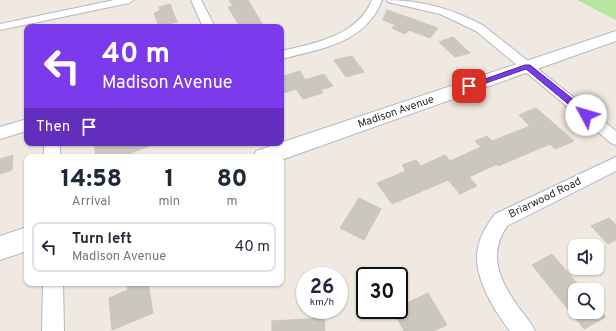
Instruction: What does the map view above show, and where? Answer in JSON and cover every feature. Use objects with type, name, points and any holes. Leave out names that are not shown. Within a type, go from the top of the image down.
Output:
[{"type":"main road","name":"Madison Avenue","points":[[273,154],[616,36]]},
{"type":"main road","points":[[0,248],[24,240]]},
{"type":"street","points":[[0,27],[129,0]]},
{"type":"street","points":[[196,0],[208,24]]},
{"type":"street","points":[[284,54],[328,42],[352,32],[370,15],[377,0]]},
{"type":"street","points":[[392,0],[427,6],[458,16],[484,31],[616,139]]},
{"type":"street","points":[[0,133],[24,126]]},
{"type":"street","name":"Briarwood Road","points":[[524,331],[503,305],[492,283],[487,251],[488,240],[493,229],[500,220],[616,164]]},
{"type":"street","points":[[53,286],[53,331]]},
{"type":"green space","points":[[577,0],[616,0],[616,20]]},
{"type":"building","points":[[229,0],[248,0],[262,24],[238,24],[228,7],[233,6]]},
{"type":"building","points":[[170,4],[177,22],[158,24],[154,13],[160,11],[159,7]]},
{"type":"building","points":[[387,10],[438,28],[430,38],[409,30],[405,34],[392,28],[396,25],[383,20]]},
{"type":"building","points":[[453,37],[470,53],[455,57],[439,42]]},
{"type":"building","points":[[352,56],[364,72],[346,77],[334,60]]},
{"type":"building","points":[[300,71],[305,80],[324,74],[333,86],[321,90],[323,93],[303,99],[296,89],[284,93],[284,76]]},
{"type":"building","points":[[536,108],[574,141],[555,149],[550,144],[498,166],[497,164],[469,177],[477,186],[460,194],[448,180],[392,204],[377,183],[406,171],[402,165],[416,160],[421,166],[445,155],[450,161],[481,147],[475,141],[487,136],[492,141],[530,126],[519,115]]},
{"type":"building","points":[[94,146],[150,146],[128,154],[96,154]]},
{"type":"building","points":[[13,155],[12,170],[0,174],[0,159]]},
{"type":"building","points":[[359,198],[381,209],[364,240],[340,228]]},
{"type":"building","points":[[609,218],[616,225],[616,240],[608,244],[591,226]]},
{"type":"building","points":[[552,254],[568,273],[568,275],[570,275],[577,283],[568,283],[568,309],[532,265]]},
{"type":"building","points":[[127,286],[148,286],[153,313],[112,330],[109,298],[128,290]]},
{"type":"building","points":[[428,293],[447,325],[434,331],[404,331],[398,319],[408,319],[408,303]]},
{"type":"building","points":[[324,319],[325,331],[272,331],[272,321]]},
{"type":"building","points":[[576,319],[602,319],[584,329]]},
{"type":"route","points":[[469,86],[528,66],[586,115]]}]
